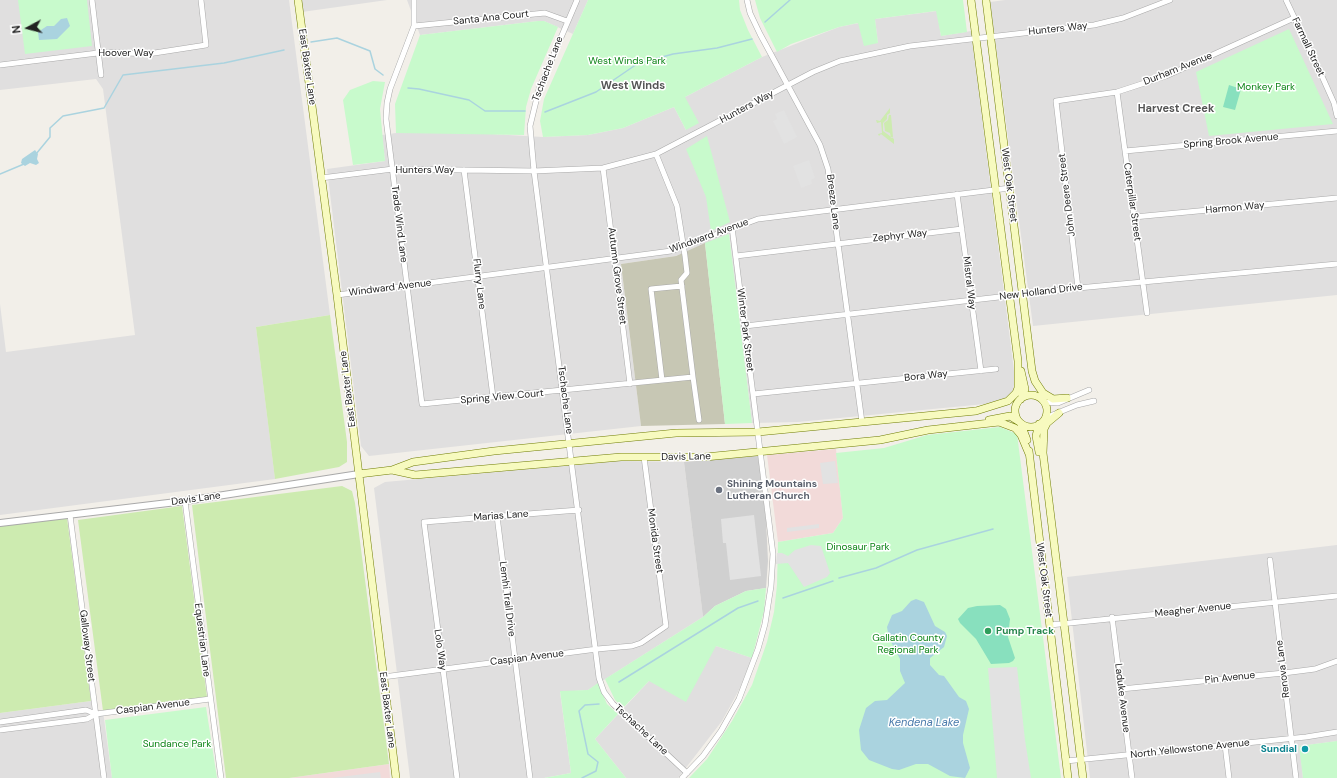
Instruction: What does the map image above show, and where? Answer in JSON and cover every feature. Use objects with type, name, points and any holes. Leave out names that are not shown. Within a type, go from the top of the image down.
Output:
[{"type":"main road","name":"East Baxter Lane","points":[[298,0],[337,295],[396,778]]},
{"type":"main road","name":"West Oak Street","points":[[971,0],[1018,361]]},
{"type":"main road","name":"West Oak Street","points":[[986,0],[1032,371]]},
{"type":"main road","points":[[1018,361],[1022,372],[1025,389],[1015,411],[1028,444],[1029,454]]},
{"type":"main road","points":[[976,411],[1001,405],[1013,398],[1018,388],[1018,361]]},
{"type":"main road","points":[[1032,371],[1035,381],[1043,393],[1053,399],[1067,398]]},
{"type":"main road","points":[[979,424],[1004,416],[1013,417],[1032,427],[1039,424],[1045,418],[1046,407],[1034,388],[1032,371]]},
{"type":"main road","points":[[976,411],[1003,408],[1030,396],[1042,400]]},
{"type":"main road","name":"Davis Lane","points":[[359,474],[392,470],[413,462],[486,452],[676,434],[758,432],[976,411]]},
{"type":"main road","points":[[1044,470],[1042,434],[1047,423],[1059,413]]},
{"type":"main road","points":[[979,424],[1001,422],[1015,428],[1021,435],[1029,454]]},
{"type":"main road","name":"Davis Lane","points":[[392,470],[415,475],[621,456],[687,458],[880,440],[928,430],[979,424]]},
{"type":"main road","points":[[1039,424],[1036,436],[1044,470]]},
{"type":"main road","name":"West Oak Street","points":[[1029,454],[1068,778]]},
{"type":"main road","name":"West Oak Street","points":[[1044,470],[1065,623],[1083,778]]},
{"type":"street","points":[[92,0],[101,75]]},
{"type":"street","name":"Hoover Way","points":[[0,65],[98,53],[148,54],[206,45],[201,0]]},
{"type":"street","name":"Trade Wind Lane","points":[[414,0],[414,26],[387,103],[386,119],[422,404]]},
{"type":"street","name":"Tschache Lane","points":[[577,0],[539,89],[530,126],[534,171],[564,391],[600,678],[604,692],[613,704],[687,773]]},
{"type":"street","name":"Breeze Lane","points":[[747,0],[750,13],[760,34],[820,145],[828,169],[862,422]]},
{"type":"street","name":"Hunters Way","points":[[321,178],[393,169],[534,171],[603,168],[656,154],[788,85],[826,67],[880,51],[976,37],[1094,25],[1123,18],[1170,0]]},
{"type":"street","name":"Farmall Street","points":[[1286,0],[1331,96],[1337,116]]},
{"type":"street","name":"Santa Ana Court","points":[[414,26],[545,13],[567,21]]},
{"type":"street","name":"Durham Avenue","points":[[1056,101],[1117,92],[1192,66],[1294,18]]},
{"type":"street","name":"Caterpillar Street","points":[[1117,92],[1147,313]]},
{"type":"street","name":"John Deere Street","points":[[1056,101],[1078,288]]},
{"type":"street","name":"Spring Brook Avenue","points":[[1125,151],[1337,131]]},
{"type":"street","points":[[656,154],[676,206],[683,247],[687,273],[681,280],[699,420]]},
{"type":"street","name":"Autumn Grove Street","points":[[603,168],[630,384]]},
{"type":"street","name":"Flurry Lane","points":[[464,170],[493,397]]},
{"type":"street","name":"Windward Avenue","points":[[337,295],[547,269],[671,251],[732,227],[758,219],[1010,188]]},
{"type":"street","name":"Mistral Way","points":[[957,194],[981,371]]},
{"type":"street","name":"Harmon Way","points":[[1134,217],[1337,198]]},
{"type":"street","name":"Winter Park Street","points":[[682,778],[703,756],[721,731],[739,699],[758,649],[769,606],[774,554],[732,227]]},
{"type":"street","name":"Zephyr Way","points":[[736,256],[962,229]]},
{"type":"street","name":"New Holland Drive","points":[[745,326],[1078,288],[1337,264]]},
{"type":"street","points":[[662,380],[651,289],[682,286]]},
{"type":"street","name":"Bora Way","points":[[753,394],[996,369]]},
{"type":"street","name":"Spring View Court","points":[[422,404],[693,377]]},
{"type":"street","points":[[1042,400],[1058,403],[1089,390]]},
{"type":"street","points":[[1045,418],[1094,401]]},
{"type":"street","name":"Monida Street","points":[[644,457],[666,626]]},
{"type":"street","name":"Davis Lane","points":[[0,523],[185,501],[359,474]]},
{"type":"street","name":"Equestrian Lane","points":[[185,501],[221,778]]},
{"type":"street","name":"Marias Lane","points":[[424,522],[579,510]]},
{"type":"street","name":"Galloway Street","points":[[70,514],[104,778]]},
{"type":"street","name":"Lemhi Trail Drive","points":[[497,516],[530,778]]},
{"type":"street","name":"Lolo Way","points":[[424,522],[457,778]]},
{"type":"street","name":"Renova Lane","points":[[1270,560],[1296,778]]},
{"type":"street","name":"Meagher Avenue","points":[[1050,624],[1337,596]]},
{"type":"street","name":"Laduke Avenue","points":[[1112,618],[1132,778]]},
{"type":"street","name":"Caspian Avenue","points":[[383,677],[597,649],[632,646],[641,643],[666,626]]},
{"type":"street","name":"Pin Avenue","points":[[1121,689],[1316,669],[1337,662]]},
{"type":"street","name":"Caspian Avenue","points":[[0,730],[87,719],[96,714],[210,700]]},
{"type":"street","name":"Caspian Avenue","points":[[0,722],[86,710],[96,714]]},
{"type":"street","name":"North Yellowstone Avenue","points":[[1066,761],[1292,739],[1337,732]]},
{"type":"street","points":[[1225,746],[1229,778]]},
{"type":"shaded area","points":[[0,0],[289,0],[330,315],[256,327],[275,479],[0,515],[0,304],[6,352],[135,335],[103,89],[96,79],[0,90]]},
{"type":"shaded area","points":[[301,0],[387,0],[302,12]]},
{"type":"shaded area","points":[[407,0],[588,0],[573,34],[544,21],[538,21],[420,35]]},
{"type":"shaded area","points":[[1005,0],[1337,0],[1337,295],[1033,326],[990,2]]},
{"type":"shaded area","points":[[937,11],[941,36],[971,31],[1015,379],[1013,390],[1008,397],[985,404],[798,422],[752,423],[729,234],[676,256],[621,264],[641,426],[369,456],[361,446],[327,169],[385,161],[382,135],[396,133],[473,133],[543,137],[588,135],[623,128],[674,107],[686,130],[685,97],[762,57],[839,27],[859,23],[878,43],[875,19]]},
{"type":"shaded area","points":[[784,110],[797,137],[784,144],[773,121],[777,119],[775,114]]},
{"type":"shaded area","points":[[809,160],[815,178],[811,180],[812,184],[801,188],[793,166]]},
{"type":"shaded area","points":[[705,243],[725,424],[641,426],[621,264],[676,256]]},
{"type":"shaded area","points":[[836,449],[843,518],[833,533],[778,542],[767,455]]},
{"type":"shaded area","points":[[758,456],[766,520],[768,561],[766,588],[746,591],[715,606],[703,617],[684,462]]},
{"type":"shaded area","points":[[620,461],[684,462],[703,617],[588,690],[560,692],[571,773],[544,778],[410,778],[374,488],[385,482]]},
{"type":"shaded area","points":[[835,461],[838,483],[823,484],[820,463]]},
{"type":"shaded area","points":[[754,515],[761,576],[730,580],[726,543],[723,543],[721,519]]},
{"type":"shaded area","points":[[819,524],[819,528],[787,532],[787,528]]},
{"type":"shaded area","points":[[811,545],[821,546],[830,573],[827,577],[804,587],[788,563],[776,564],[777,553],[782,553],[788,556],[795,550]]},
{"type":"shaded area","points":[[1337,545],[1337,741],[1300,746],[1303,778],[1090,778],[1067,577]]},
{"type":"shaded area","points":[[716,646],[752,658],[739,690],[722,721],[678,778],[626,778],[595,739],[649,681]]},
{"type":"shaded area","points":[[1017,667],[1031,778],[997,778],[988,668]]},
{"type":"shaded area","points":[[91,701],[92,710],[103,711],[112,778],[0,778],[0,713]]},
{"type":"shaded area","points":[[389,764],[390,778],[289,778]]},
{"type":"shaded area","points":[[380,772],[381,778],[332,778]]},
{"type":"green space","points":[[18,0],[87,0],[92,46],[25,54]]},
{"type":"green space","name":"West Winds Park","points":[[588,0],[739,0],[740,10],[748,30],[762,57],[685,97],[699,123],[686,130],[674,107],[623,128],[588,135],[543,137],[540,121],[544,99]]},
{"type":"green space","points":[[755,0],[963,0],[967,32],[941,36],[936,11],[875,19],[878,43],[864,46],[858,23],[839,27],[791,44],[777,52],[760,18]]},
{"type":"green space","points":[[544,21],[558,27],[531,89],[526,107],[524,135],[396,133],[395,104],[420,35]]},
{"type":"green space","name":"Monkey Park","points":[[1289,29],[1333,124],[1209,136],[1196,72]]},
{"type":"green space","points":[[373,81],[385,82],[380,109],[385,161],[353,165],[343,100],[350,90]]},
{"type":"green space","points":[[1229,85],[1241,89],[1235,110],[1223,107]]},
{"type":"green space","points":[[890,108],[890,113],[887,115],[887,119],[883,123],[883,131],[894,139],[894,144],[881,134],[879,136],[878,134],[882,133],[881,122],[877,123],[876,120],[880,121]]},
{"type":"green space","points":[[889,115],[891,115],[893,137],[891,138],[890,133],[885,131],[884,123],[888,120]]},
{"type":"green space","points":[[707,136],[730,222],[711,231],[706,197],[686,149]]},
{"type":"green space","points":[[729,234],[752,423],[725,424],[705,243]]},
{"type":"green space","points":[[330,315],[347,442],[347,462],[339,467],[275,479],[256,327]]},
{"type":"green space","name":"Gallatin County Regional Park","points":[[1000,427],[1017,434],[1061,778],[689,778],[707,759],[732,721],[752,685],[767,642],[774,612],[777,585],[778,542],[833,533],[843,518],[836,453],[884,448],[927,435]]},
{"type":"green space","points":[[342,486],[352,491],[355,503],[389,764],[289,778],[226,778],[192,505]]},
{"type":"green space","points":[[182,506],[207,697],[103,711],[78,520]]},
{"type":"green space","points":[[67,518],[91,701],[0,713],[0,526]]},
{"type":"green space","points":[[766,588],[764,611],[752,658],[716,646],[686,702],[649,681],[623,708],[615,700],[605,679],[703,617],[715,606],[746,591]]},
{"type":"green space","name":"Pump Track","points":[[1000,605],[1006,609],[1010,619],[1008,637],[1015,658],[1009,663],[991,664],[976,639],[958,619],[968,608]]},
{"type":"green space","points":[[598,683],[607,704],[618,714],[595,739],[626,778],[544,778],[571,773],[560,691],[588,690]]},
{"type":"green space","name":"Sundance Park","points":[[206,707],[217,778],[112,778],[105,720]]},
{"type":"green space","points":[[1337,741],[1337,778],[1303,778],[1299,746]]},
{"type":"water","points":[[67,18],[70,26],[57,39],[39,40],[38,32],[47,26],[54,26],[61,19]]},
{"type":"water","points":[[35,150],[38,154],[37,159],[39,163],[36,165],[30,163],[25,166],[21,163],[22,159]]},
{"type":"water","name":"Kendena Lake","points":[[916,599],[924,602],[935,626],[945,632],[947,636],[944,647],[930,658],[930,665],[939,675],[944,676],[959,697],[966,701],[969,709],[963,735],[963,743],[970,768],[965,778],[950,776],[928,764],[916,764],[899,770],[892,769],[869,760],[861,750],[859,730],[866,708],[875,701],[887,700],[905,683],[900,671],[900,659],[889,638],[887,627],[892,615],[902,611],[911,601]]},
{"type":"waterway","points":[[765,22],[790,0]]},
{"type":"waterway","points":[[311,42],[337,38],[370,51],[375,69],[383,75]]},
{"type":"waterway","points":[[545,112],[596,92],[637,64],[673,54],[717,48],[752,39]]},
{"type":"waterway","points":[[36,154],[50,137],[50,128],[63,116],[104,108],[123,75],[224,63],[284,50]]},
{"type":"waterway","points":[[408,88],[469,100],[485,111],[525,111]]},
{"type":"waterway","points":[[0,174],[24,164]]},
{"type":"waterway","points":[[839,578],[876,568],[917,550],[993,529]]},
{"type":"waterway","points":[[783,598],[833,581]]},
{"type":"waterway","points":[[619,682],[738,608],[758,601]]},
{"type":"waterway","points":[[582,778],[596,771],[598,762],[588,754],[579,711],[585,705],[599,704]]},
{"type":"place","name":"Shining Mountains Lutheran Church","points":[[719,490]]},
{"type":"place","name":"Pump Track","points":[[988,631]]},
{"type":"place","name":"Sundial","points":[[1305,749]]},
{"type":"district","name":"West Winds","points":[[633,86]]},
{"type":"district","name":"Harvest Creek","points":[[1176,109]]},
{"type":"park label","name":"Dinosaur Park","points":[[858,547]]}]
